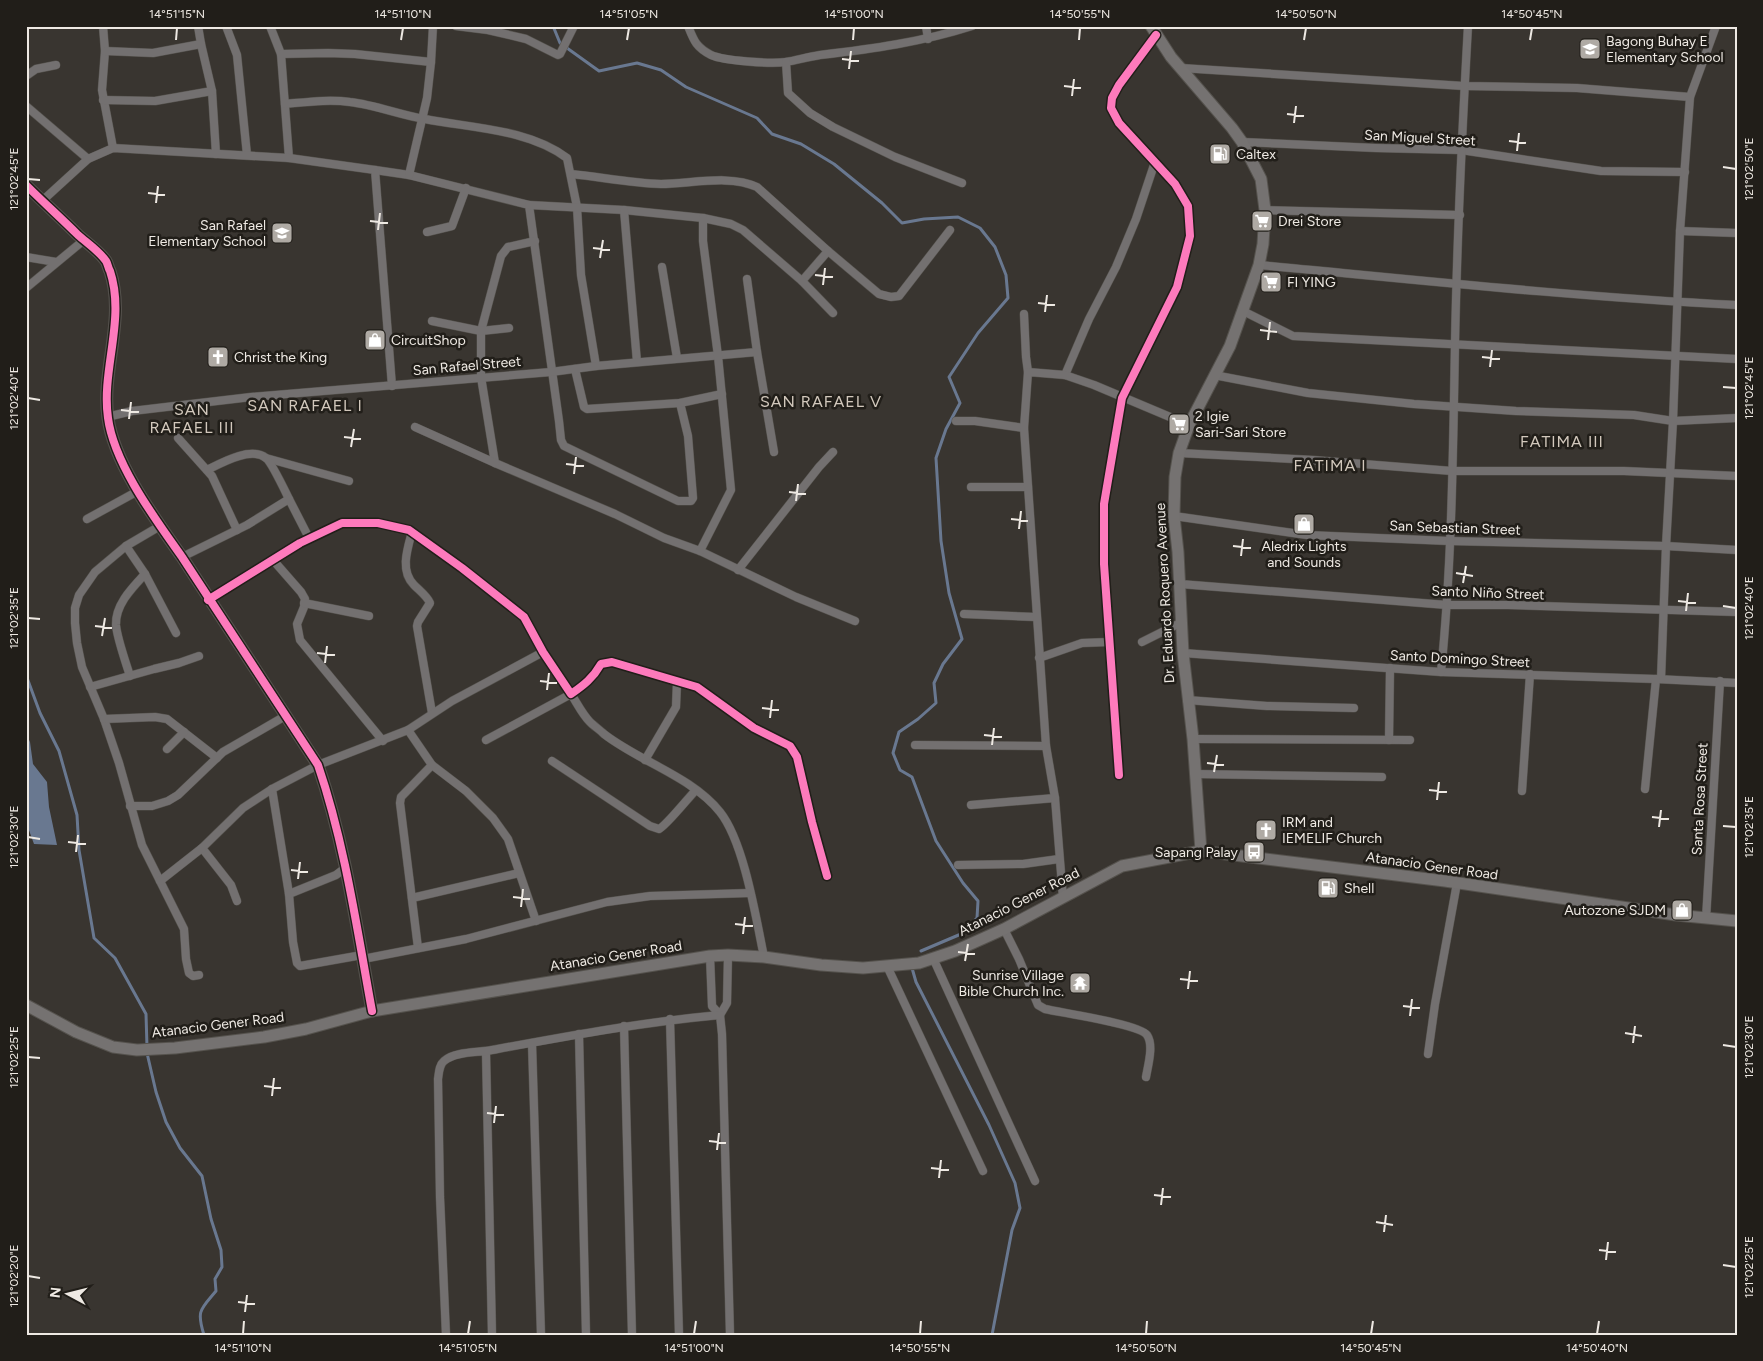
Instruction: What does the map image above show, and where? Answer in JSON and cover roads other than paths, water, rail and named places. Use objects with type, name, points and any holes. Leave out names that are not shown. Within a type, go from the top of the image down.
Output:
[{"type":"main road","name":"Dr. Eduardo Roquero Avenue","points":[[1153,30],[1181,68],[1242,142],[1262,179],[1265,210],[1263,244],[1259,265],[1230,346],[1189,425],[1179,453],[1175,477],[1174,516],[1178,552],[1183,653],[1193,739],[1201,851]]},
{"type":"main road","points":[[26,185],[106,262],[112,280],[115,303],[107,417],[118,453],[138,491],[160,526],[287,715],[318,765],[345,868],[372,1011]]},
{"type":"main road","name":"Atanacio Gener Road","points":[[26,1005],[76,1032],[113,1047],[137,1050],[175,1048],[264,1037],[306,1029],[372,1011],[710,956],[764,957],[821,965],[863,968],[919,963],[955,951],[1004,929],[1122,866],[1201,851],[1737,921]]},
{"type":"street","points":[[103,26],[105,51],[102,90],[113,148]]},
{"type":"street","points":[[198,26],[212,92],[216,154]]},
{"type":"street","points":[[226,26],[237,55],[247,156]]},
{"type":"street","points":[[270,26],[281,54],[289,158]]},
{"type":"street","points":[[409,175],[422,119],[431,62],[433,26]]},
{"type":"street","points":[[456,26],[488,30],[526,39],[558,55],[564,48],[573,29]]},
{"type":"street","points":[[688,26],[696,45],[712,56],[746,61],[786,62],[801,58],[928,39],[972,26]]},
{"type":"street","points":[[926,26],[928,39]]},
{"type":"street","points":[[1441,672],[1448,605],[1461,150],[1468,26]]},
{"type":"street","points":[[1645,789],[1664,611],[1674,420],[1680,231],[1690,97],[1716,26]]},
{"type":"street","points":[[1119,775],[1104,564],[1104,504],[1122,398],[1177,286],[1190,236],[1188,206],[1175,184],[1119,123],[1111,108],[1112,98],[1118,84],[1153,30]]},
{"type":"street","points":[[105,51],[153,53],[201,44]]},
{"type":"street","points":[[281,54],[355,54],[431,62]]},
{"type":"street","points":[[786,62],[788,93],[810,113],[833,127],[895,157],[962,183]]},
{"type":"street","points":[[26,76],[36,68],[56,65]]},
{"type":"street","points":[[1181,68],[1464,86],[1577,88],[1690,97]]},
{"type":"street","points":[[103,100],[156,101],[212,92]]},
{"type":"street","points":[[285,104],[319,101],[350,102],[422,119],[509,133],[552,148],[567,158],[577,207],[581,275],[596,366]]},
{"type":"street","points":[[26,106],[88,159]]},
{"type":"street","name":"San Miguel Street","points":[[1242,142],[1461,150],[1601,171],[1685,172]]},
{"type":"street","points":[[42,201],[88,159],[113,148],[289,158],[375,170],[409,175],[528,204],[624,210],[702,218],[731,224],[743,230],[802,281],[833,313]]},
{"type":"street","points":[[1065,375],[1136,219],[1155,162]]},
{"type":"street","points":[[375,170],[392,386]]},
{"type":"street","points":[[571,174],[660,184],[738,181],[751,184],[757,187],[879,294],[891,297],[900,296],[950,230]]},
{"type":"street","points":[[427,232],[452,226],[466,188]]},
{"type":"street","points":[[528,204],[535,241],[561,440],[564,446],[678,501],[690,501],[693,498],[688,436],[680,403]]},
{"type":"street","points":[[624,210],[637,362]]},
{"type":"street","points":[[1265,210],[1460,215]]},
{"type":"street","points":[[700,551],[731,490],[718,356],[702,241],[702,218]]},
{"type":"street","points":[[1680,231],[1737,233]]},
{"type":"street","points":[[26,288],[84,240]]},
{"type":"street","points":[[495,462],[480,377],[481,331],[501,256],[508,246],[535,241]]},
{"type":"street","points":[[802,281],[828,251]]},
{"type":"street","points":[[26,257],[56,262]]},
{"type":"street","points":[[1259,265],[1457,284],[1737,305]]},
{"type":"street","points":[[662,267],[677,358]]},
{"type":"street","points":[[747,279],[774,452]]},
{"type":"street","points":[[1242,311],[1293,336],[1737,359]]},
{"type":"street","points":[[1024,314],[1028,372],[1024,428],[1036,617],[1046,746],[1055,798],[1063,898]]},
{"type":"street","points":[[432,321],[481,331],[509,328]]},
{"type":"street","name":"San Rafael Street","points":[[107,417],[132,411],[251,397],[551,372],[677,358],[757,352]]},
{"type":"street","points":[[576,369],[584,407],[587,409],[680,403],[722,394]]},
{"type":"street","points":[[1028,372],[1065,375],[1094,385],[1189,425]]},
{"type":"street","points":[[1214,375],[1308,393],[1455,406],[1674,420],[1737,418]]},
{"type":"street","points":[[956,421],[975,421],[1024,428]]},
{"type":"street","points":[[415,427],[615,514],[664,538],[700,551],[796,597],[855,621]]},
{"type":"street","points":[[178,438],[212,476],[237,530]]},
{"type":"street","points":[[738,570],[833,452]]},
{"type":"street","points":[[1179,453],[1313,460],[1452,472],[1670,472],[1737,476]]},
{"type":"street","points":[[207,470],[226,460],[256,454],[349,481]]},
{"type":"street","points":[[266,458],[310,538]]},
{"type":"street","points":[[971,487],[1028,486]]},
{"type":"street","points":[[87,520],[138,491]]},
{"type":"street","points":[[182,557],[237,530],[289,499]]},
{"type":"street","name":"San Sebastian Street","points":[[1174,516],[1308,535],[1449,541],[1666,546],[1737,550]]},
{"type":"street","points":[[208,600],[310,538],[342,522],[378,523],[412,532],[462,568],[524,617],[543,652],[590,722],[614,741],[696,790],[708,799],[722,814],[736,843],[750,893],[764,957]]},
{"type":"street","points":[[160,526],[126,546],[95,572],[79,595],[75,608],[76,643],[127,787],[130,806],[142,846],[184,929],[188,973],[193,976],[199,975]]},
{"type":"street","points":[[412,532],[406,554],[406,571],[410,581],[430,601],[430,605],[417,626],[432,713]]},
{"type":"street","points":[[126,546],[145,574],[176,633]]},
{"type":"street","points":[[274,560],[305,599],[297,624],[300,640],[383,741]]},
{"type":"street","points":[[130,676],[116,625],[120,607],[145,574]]},
{"type":"street","name":"Santo Niño Street","points":[[1180,584],[1448,605],[1737,612]]},
{"type":"street","points":[[304,603],[369,616]]},
{"type":"street","points":[[964,614],[1036,617]]},
{"type":"street","points":[[1142,642],[1182,622]]},
{"type":"street","points":[[1039,658],[1082,643],[1109,642]]},
{"type":"street","points":[[160,881],[202,848],[242,808],[272,789],[318,765],[408,730],[452,701],[543,652]]},
{"type":"street","name":"Santo Domingo Street","points":[[1183,653],[1441,672],[1737,683]]},
{"type":"street","points":[[90,687],[185,662],[199,656]]},
{"type":"street","points":[[486,740],[584,685],[604,662],[612,662],[697,687],[754,728],[790,746],[797,756],[827,876]]},
{"type":"street","points":[[1389,740],[1390,668]]},
{"type":"street","points":[[1522,792],[1530,674]]},
{"type":"street","name":"Santa Rosa Street","points":[[1706,918],[1720,681]]},
{"type":"street","points":[[646,760],[676,707],[677,682]]},
{"type":"street","points":[[1187,700],[1267,706],[1354,708]]},
{"type":"street","points":[[130,806],[152,806],[168,802],[178,795],[223,752],[287,715]]},
{"type":"street","points":[[104,719],[155,717],[167,719],[217,758]]},
{"type":"street","points":[[408,730],[432,765],[466,791],[494,818],[508,839],[536,921]]},
{"type":"street","points":[[167,749],[184,732]]},
{"type":"street","points":[[1193,739],[1410,740]]},
{"type":"street","points":[[915,745],[1046,746]]},
{"type":"street","points":[[552,761],[650,826],[659,829],[665,826],[696,790]]},
{"type":"street","points":[[418,948],[400,803],[402,797],[432,765]]},
{"type":"street","points":[[1195,774],[1382,777]]},
{"type":"street","points":[[272,789],[289,894],[293,942],[297,963],[300,966],[466,939],[607,902],[650,896],[750,893]]},
{"type":"street","points":[[970,805],[1055,798]]},
{"type":"street","points":[[202,848],[231,885],[236,901]]},
{"type":"street","points":[[958,865],[1023,864],[1059,859]]},
{"type":"street","points":[[289,894],[336,876],[345,868]]},
{"type":"street","points":[[412,898],[519,873]]},
{"type":"street","points":[[1428,1054],[1457,883]]},
{"type":"street","points":[[1004,929],[1020,959],[1038,1005],[1045,1009],[1120,1023],[1139,1029],[1146,1034],[1150,1040],[1146,1077]]},
{"type":"street","points":[[720,1015],[728,1003],[728,955]]},
{"type":"street","points":[[710,956],[712,1006],[720,1015],[722,1034],[730,1335]]},
{"type":"street","points":[[933,958],[1035,1181]]},
{"type":"street","points":[[887,966],[983,1171]]},
{"type":"street","points":[[446,1335],[440,1197],[438,1079],[440,1068],[444,1061],[455,1055],[486,1052],[624,1026],[670,1019],[720,1015]]},
{"type":"street","points":[[670,1019],[680,1335]]},
{"type":"street","points":[[624,1026],[632,1335]]},
{"type":"street","points":[[579,1034],[586,1335]]},
{"type":"street","points":[[532,1043],[541,1335]]},
{"type":"street","points":[[486,1052],[492,1335]]},
{"type":"water","points":[[26,733],[30,742],[33,764],[47,782],[49,807],[57,845],[34,844],[26,822]]},
{"type":"waterway","points":[[553,26],[560,43],[599,71],[637,63],[661,70],[686,87],[757,118],[772,134],[801,144],[834,164],[882,203],[902,223],[924,219],[958,217],[980,228],[995,247],[1006,275],[1008,298],[978,333],[949,377],[960,403],[946,429],[936,458],[941,541],[949,593],[962,639],[943,664],[934,683],[936,703],[899,732],[893,753],[900,770],[912,777],[936,841],[963,883],[978,901],[977,918],[961,934],[921,951]]},
{"type":"waterway","points":[[26,675],[40,713],[59,751],[77,815],[79,850],[94,938],[115,958],[146,1014],[147,1047]]},
{"type":"waterway","points":[[912,968],[916,982],[989,1125],[1015,1183],[1020,1208],[1012,1230],[992,1335]]},
{"type":"waterway","points":[[147,1053],[156,1092],[166,1122],[180,1148],[202,1176],[211,1219],[221,1250],[222,1267],[215,1279],[216,1291],[201,1310],[200,1320],[204,1335]]},
{"type":"place","name":"Bagong Buhay E Elementary School","points":[[1590,49]]},
{"type":"place","name":"Caltex","points":[[1220,154]]},
{"type":"place","name":"Drei Store","points":[[1262,221]]},
{"type":"place","name":"San Rafael Elementary School","points":[[282,233]]},
{"type":"place","name":"FI YING","points":[[1271,282]]},
{"type":"place","name":"CircuitShop","points":[[375,340]]},
{"type":"place","name":"Christ the King","points":[[218,357]]},
{"type":"place","name":"2 Igie Sari-Sari Store","points":[[1179,424]]},
{"type":"place","name":"Aledrix Lights and Sounds","points":[[1304,524]]},
{"type":"place","name":"IRM and IEMELIF Church","points":[[1266,830]]},
{"type":"place","name":"Sapang Palay","points":[[1254,852]]},
{"type":"place","name":"Shell","points":[[1328,888]]},
{"type":"place","name":"Autozone SJDM","points":[[1682,910]]},
{"type":"place","name":"Sunrise Village Bible Church Inc.","points":[[1080,983]]},
{"type":"district","name":"SAN RAFAEL V","points":[[821,401]]},
{"type":"district","name":"SAN RAFAEL I","points":[[305,405]]},
{"type":"district","name":"SAN RAFAEL III","points":[[192,418]]},
{"type":"district","name":"FATIMA III","points":[[1562,441]]},
{"type":"district","name":"FATIMA I","points":[[1330,465]]}]
